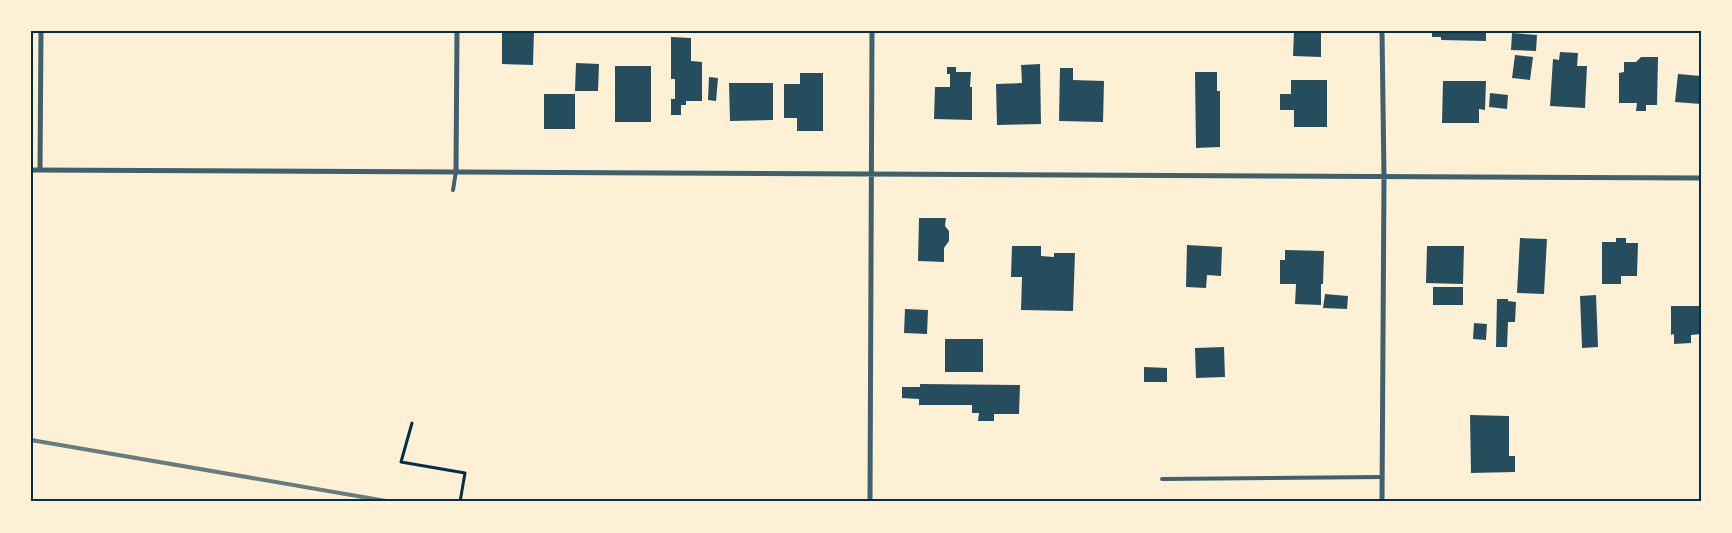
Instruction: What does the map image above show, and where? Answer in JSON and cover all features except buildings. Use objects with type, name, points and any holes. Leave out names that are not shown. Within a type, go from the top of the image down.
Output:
[{"type":"street","points":[[40,170],[41,31]]},
{"type":"street","points":[[456,31],[456,171]]},
{"type":"street","points":[[870,502],[872,31]]},
{"type":"street","points":[[1382,31],[1384,177],[1382,502]]},
{"type":"street","points":[[31,170],[1701,178]]},
{"type":"lane","points":[[452,190],[456,171]]},
{"type":"lane","points":[[1162,479],[1382,477]]},
{"type":"path","points":[[412,423],[401,462],[466,473],[460,502]]},
{"type":"railway","points":[[31,440],[392,502]]}]
